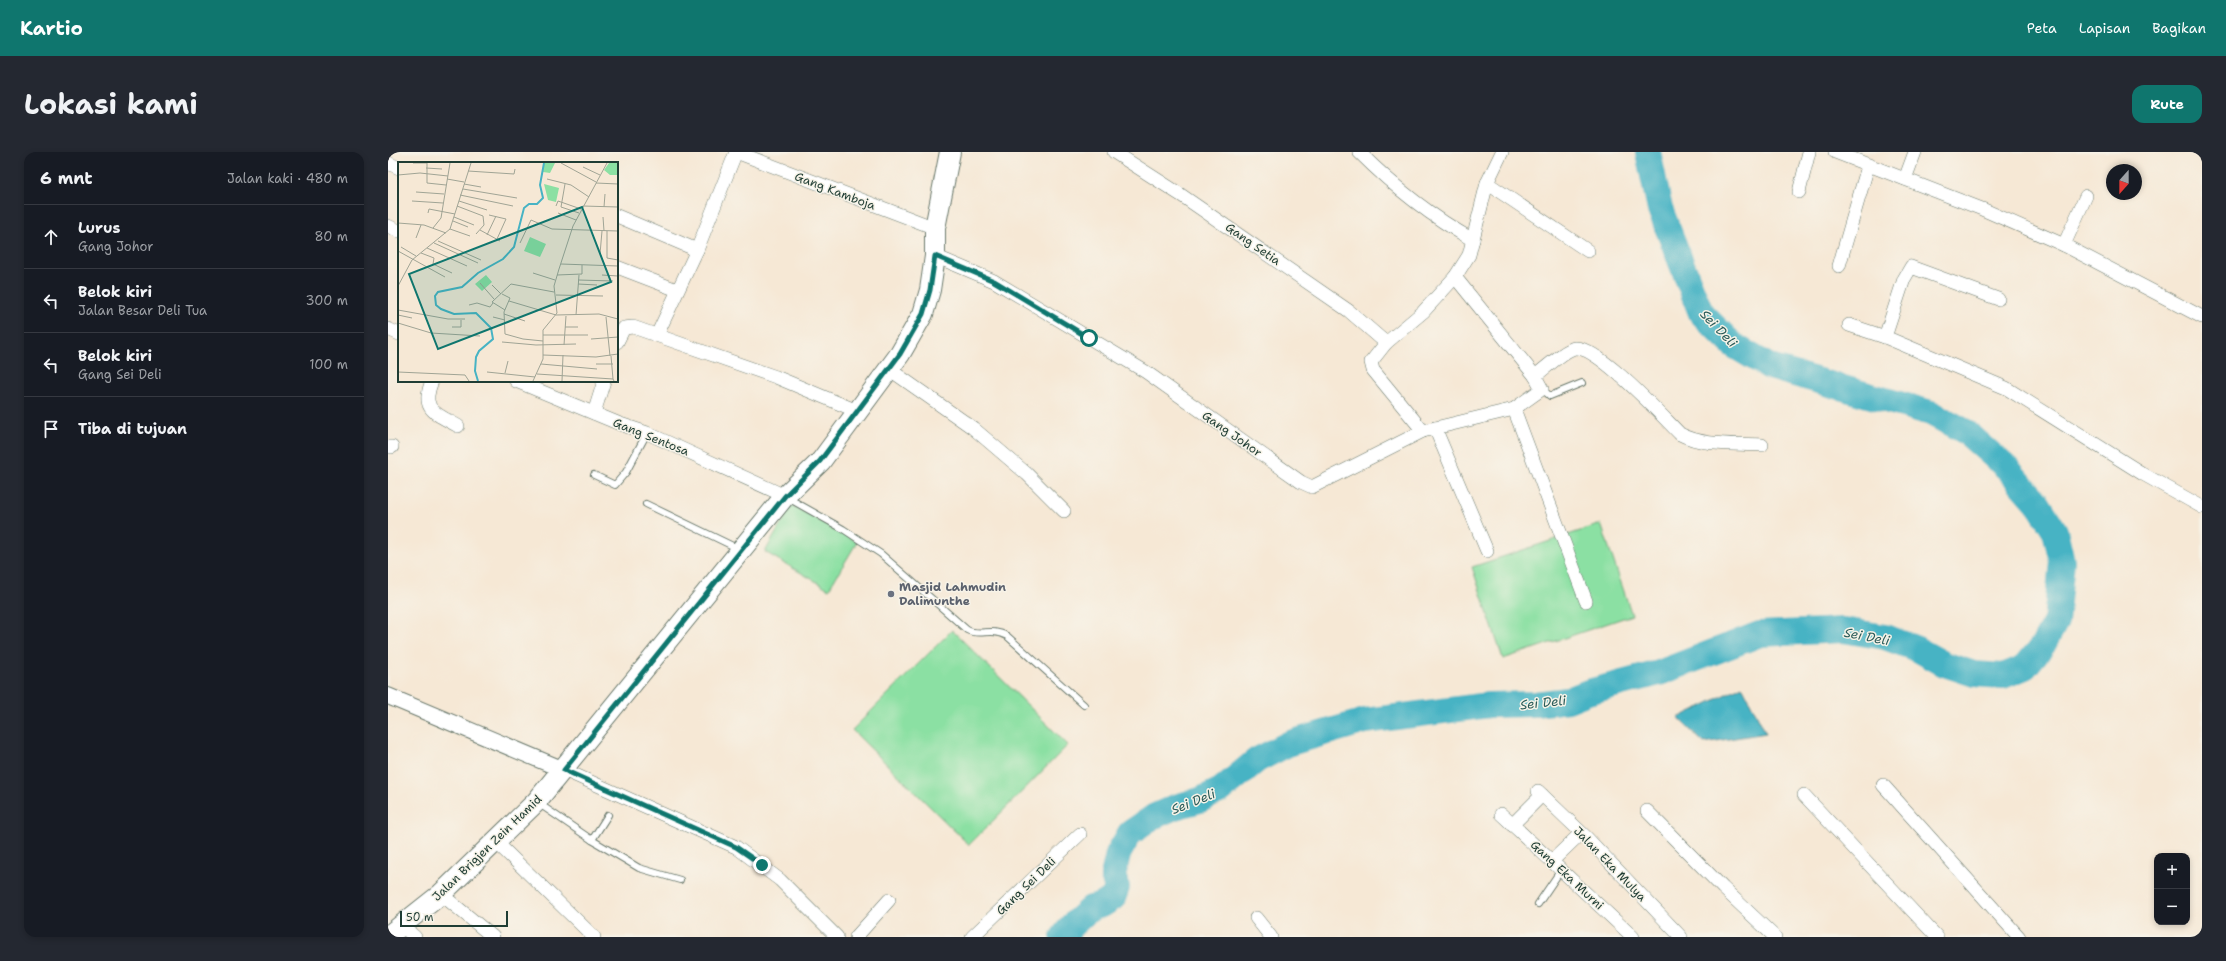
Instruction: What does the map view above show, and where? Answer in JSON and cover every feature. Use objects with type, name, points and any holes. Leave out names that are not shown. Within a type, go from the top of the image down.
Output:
[{"type":"main road","name":"Jalan Brigjen Zein Hamid","points":[[401,933],[536,802],[564,770],[695,606],[743,550],[785,496],[820,461],[889,369],[923,314],[930,290],[935,256],[935,228],[950,152]]},
{"type":"street","name":"Gang Kamboja","points":[[736,152],[935,228]]},
{"type":"street","points":[[657,335],[697,250],[736,152]]},
{"type":"street","name":"Gang Setia","points":[[1114,152],[1181,195],[1349,310],[1386,343]]},
{"type":"street","points":[[1359,152],[1376,169],[1442,223],[1473,240]]},
{"type":"street","points":[[1487,551],[1429,429],[1373,370],[1371,362],[1386,343],[1423,312],[1455,277],[1469,255],[1487,183],[1502,152]]},
{"type":"street","points":[[1799,192],[1809,152]]},
{"type":"street","points":[[1835,152],[1982,209],[2064,245],[2202,317]]},
{"type":"street","points":[[1905,179],[1915,152]]},
{"type":"street","points":[[388,163],[398,168]]},
{"type":"street","points":[[1839,266],[1868,166]]},
{"type":"street","points":[[1487,183],[1588,251]]},
{"type":"street","points":[[2064,245],[2086,196]]},
{"type":"street","points":[[618,216],[697,250]]},
{"type":"street","points":[[388,226],[398,231]]},
{"type":"street","name":"Gang Johor","points":[[935,256],[994,281],[1146,372],[1226,430],[1307,485],[1317,486],[1429,429],[1514,409],[1542,389]]},
{"type":"street","points":[[618,267],[677,290]]},
{"type":"street","points":[[1885,337],[1904,279],[1911,267],[1998,299]]},
{"type":"street","points":[[1455,277],[1535,376],[1542,389]]},
{"type":"street","points":[[1848,325],[1885,337],[2006,388],[2143,474],[2202,507]]},
{"type":"street","points":[[618,340],[621,333],[628,327],[657,335],[776,377],[857,411]]},
{"type":"street","points":[[388,329],[398,334]]},
{"type":"street","points":[[1535,376],[1570,349],[1580,349],[1591,354],[1622,377],[1680,434],[1711,442],[1762,444]]},
{"type":"street","points":[[889,369],[973,428],[1027,474],[1064,511]]},
{"type":"street","points":[[432,382],[426,394],[429,406],[436,414],[458,426]]},
{"type":"street","name":"Gang Sentosa","points":[[518,382],[647,434],[785,496]]},
{"type":"street","points":[[594,413],[604,382]]},
{"type":"street","points":[[1514,409],[1586,601]]},
{"type":"street","points":[[388,696],[564,770],[736,847],[780,880],[837,937]]},
{"type":"street","points":[[1883,785],[2019,937]]},
{"type":"street","name":"Jalan Eka Mulya","points":[[1512,825],[1540,793],[1581,832],[1682,937]]},
{"type":"street","points":[[1804,795],[1937,937]]},
{"type":"street","points":[[1647,810],[1723,888],[1775,937]]},
{"type":"street","name":"Gang Eka Murni","points":[[1501,814],[1633,937]]},
{"type":"street","points":[[1556,866],[1581,832]]},
{"type":"street","name":"Gang Sei Deli","points":[[972,937],[1080,834]]},
{"type":"street","points":[[495,841],[594,937]]},
{"type":"street","points":[[441,894],[493,937]]},
{"type":"street","points":[[856,937],[889,900]]},
{"type":"street","points":[[1256,918],[1271,937]]},
{"type":"lane","points":[[1542,389],[1550,396],[1582,384]]},
{"type":"lane","points":[[594,475],[615,485],[626,472],[647,434]]},
{"type":"lane","points":[[785,496],[843,529],[881,554],[967,630],[976,633],[992,630],[1007,636],[1084,705]]},
{"type":"lane","points":[[646,504],[743,550]]},
{"type":"lane","points":[[536,802],[592,840],[643,870],[680,880]]},
{"type":"lane","points":[[592,840],[608,815]]},
{"type":"lane","points":[[1538,904],[1556,866]]},
{"type":"green space","points":[[792,505],[857,542],[829,589],[765,552]]},
{"type":"green space","points":[[1601,524],[1632,615],[1503,659],[1472,567]]},
{"type":"green space","points":[[952,630],[1068,745],[969,845],[852,730]]},
{"type":"water","points":[[1742,686],[1766,733],[1704,743],[1678,718]]},
{"type":"waterway","name":"Sei Deli","points":[[1063,937],[1072,925],[1091,908],[1102,905],[1113,898],[1117,887],[1113,876],[1118,854],[1130,833],[1155,816],[1175,807],[1200,800],[1221,790],[1257,760],[1290,743],[1365,721],[1489,705],[1535,704],[1568,700],[1588,692],[1659,673],[1760,634],[1843,630],[1885,637],[1917,649],[1944,664],[1974,674],[2003,676],[2025,667],[2043,645],[2056,621],[2062,561],[2055,531],[2037,502],[2008,469],[1966,432],[1931,413],[1770,367],[1733,345],[1701,313],[1660,209],[1648,152]]},
{"type":"place","name":"Masjid Lahmudin Dalimunthe","points":[[891,594]]},
{"type":"route","points":[[762,865],[736,847],[564,770],[695,606],[743,550],[785,496],[820,461],[900,354],[923,314],[930,290],[935,256],[994,281],[1089,338]]}]
